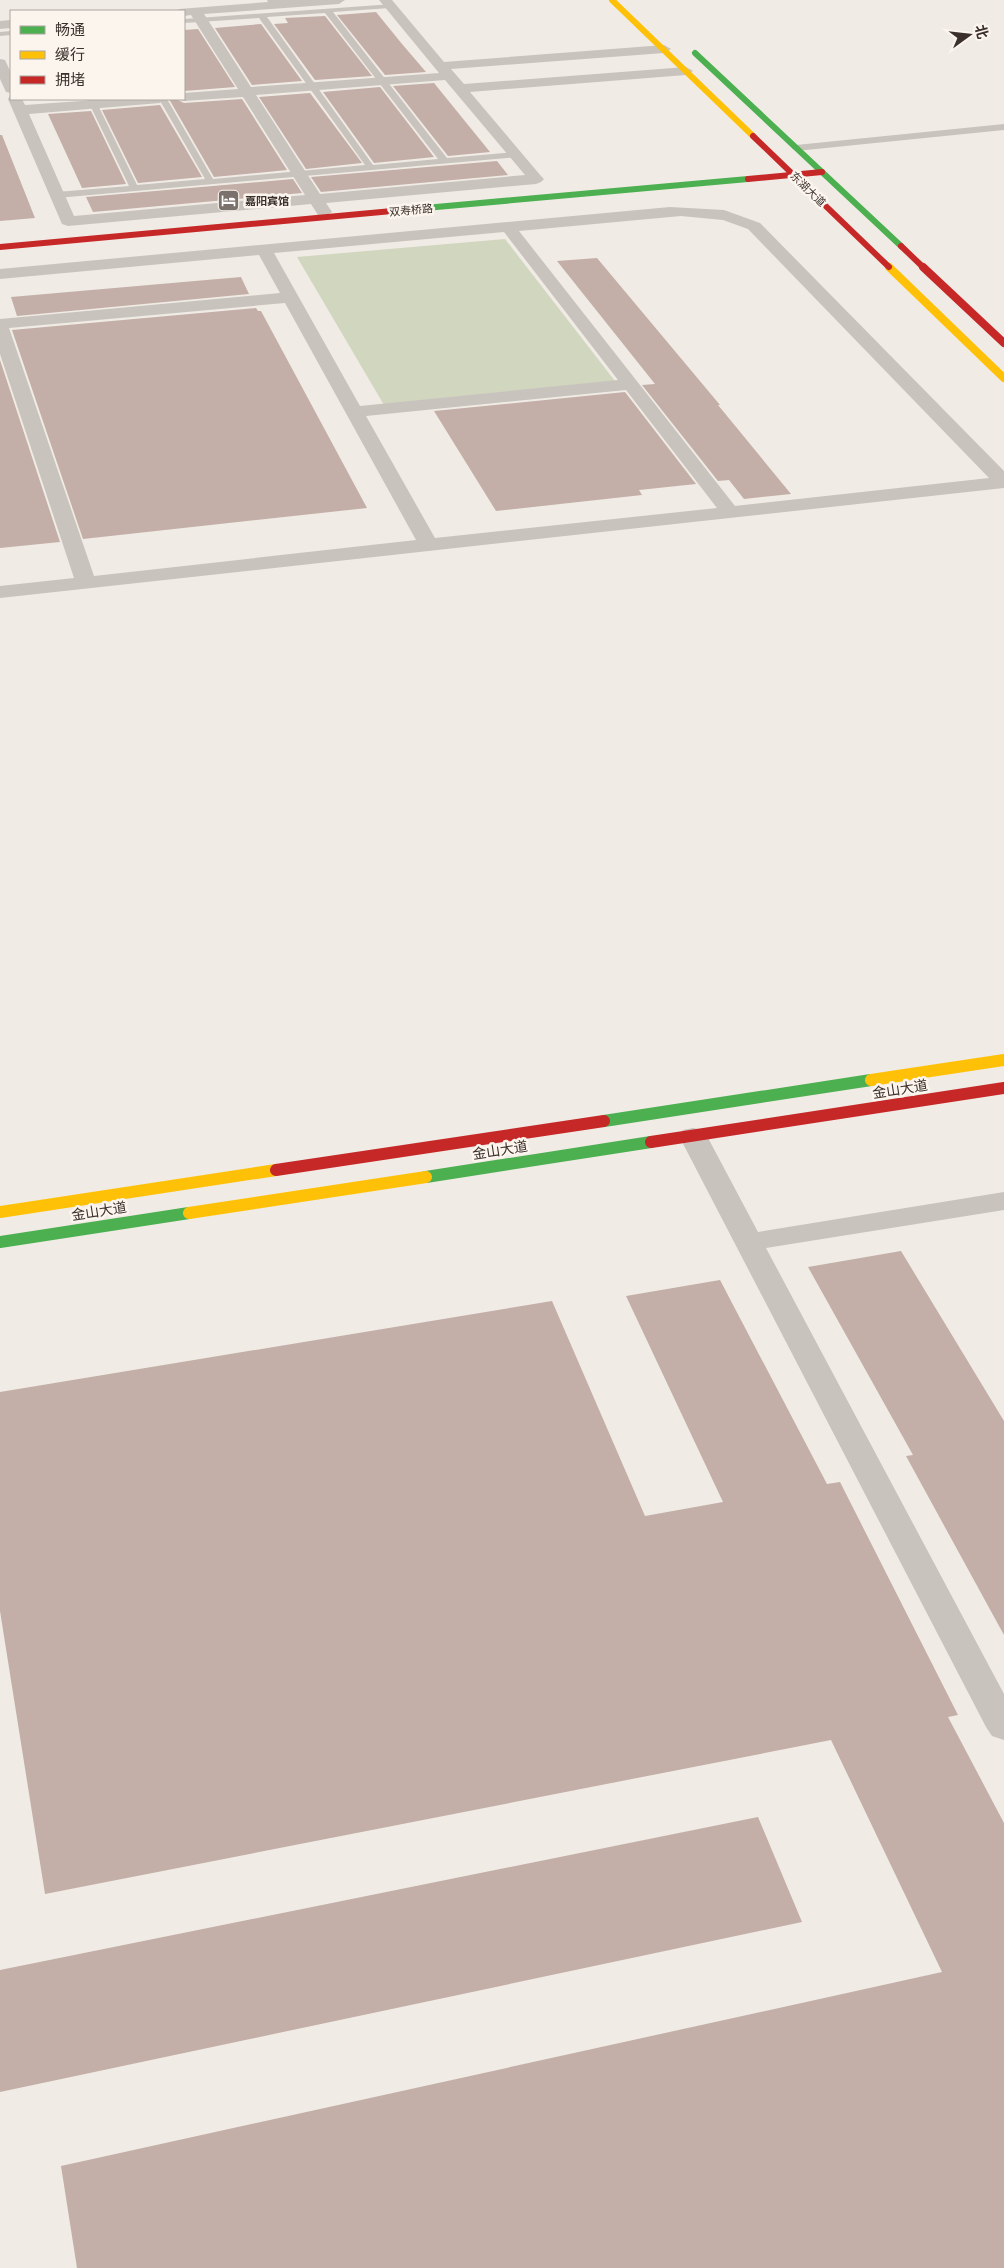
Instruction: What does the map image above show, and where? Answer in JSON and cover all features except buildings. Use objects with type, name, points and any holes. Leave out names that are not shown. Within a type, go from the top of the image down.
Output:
[{"type":"main road","name":"东湖大道","points":[[612,0],[1004,378]]},
{"type":"main road","name":"东湖大道","points":[[688,47],[1004,343]]},
{"type":"main road","name":"双寿桥路","points":[[0,247],[822,172]]},
{"type":"main road","name":"金山大道","points":[[0,1212],[1004,1060]]},
{"type":"main road","name":"金山大道","points":[[0,1242],[1004,1088]]},
{"type":"street","points":[[328,217],[248,92],[193,14],[275,2],[339,0]]},
{"type":"street","points":[[128,100],[18,104],[68,221],[536,179],[387,3]]},
{"type":"street","points":[[185,97],[383,81],[445,71],[664,49]]},
{"type":"street","points":[[0,63],[10,87]]},
{"type":"street","points":[[459,89],[686,71]]},
{"type":"street","points":[[0,274],[670,212],[720,214],[742,219],[754,226],[1004,482],[0,592]]},
{"type":"street","points":[[508,227],[730,512]]},
{"type":"street","points":[[264,250],[429,545]]},
{"type":"street","points":[[86,583],[0,326],[291,297]]},
{"type":"street","points":[[355,412],[630,384]]},
{"type":"street","points":[[693,1136],[1004,1727]]},
{"type":"street","points":[[749,1242],[1004,1201]]},
{"type":"lane","points":[[193,14],[261,15],[387,3]]},
{"type":"lane","points":[[327,10],[444,162]]},
{"type":"lane","points":[[261,15],[371,168]]},
{"type":"lane","points":[[163,100],[210,182]]},
{"type":"lane","points":[[93,101],[134,188]]},
{"type":"lane","points":[[796,148],[1004,127]]},
{"type":"lane","points":[[56,195],[516,155]]},
{"type":"green space","points":[[505,239],[615,381],[384,405],[297,257]]},
{"type":"traffic: fast","points":[[695,53],[901,246]]},
{"type":"traffic: fast","points":[[414,209],[748,179]]},
{"type":"traffic: fast","points":[[604,1121],[871,1080]]},
{"type":"traffic: fast","points":[[426,1177],[651,1142]]},
{"type":"traffic: fast","points":[[0,1242],[189,1213]]},
{"type":"traffic: slow","points":[[612,0],[753,136]]},
{"type":"traffic: slow","points":[[889,267],[1004,378]]},
{"type":"traffic: slow","points":[[871,1080],[1004,1060]]},
{"type":"traffic: slow","points":[[0,1212],[276,1170]]},
{"type":"traffic: slow","points":[[189,1213],[426,1177]]},
{"type":"traffic: jam","points":[[753,136],[889,267]]},
{"type":"traffic: jam","points":[[748,179],[822,172]]},
{"type":"traffic: jam","points":[[0,247],[414,209]]},
{"type":"traffic: jam","points":[[901,246],[1004,343]]},
{"type":"traffic: jam","points":[[651,1142],[1004,1088]]},
{"type":"traffic: jam","points":[[276,1170],[604,1121]]},
{"type":"place","name":"嘉阳宾馆","points":[[229,201]]}]
